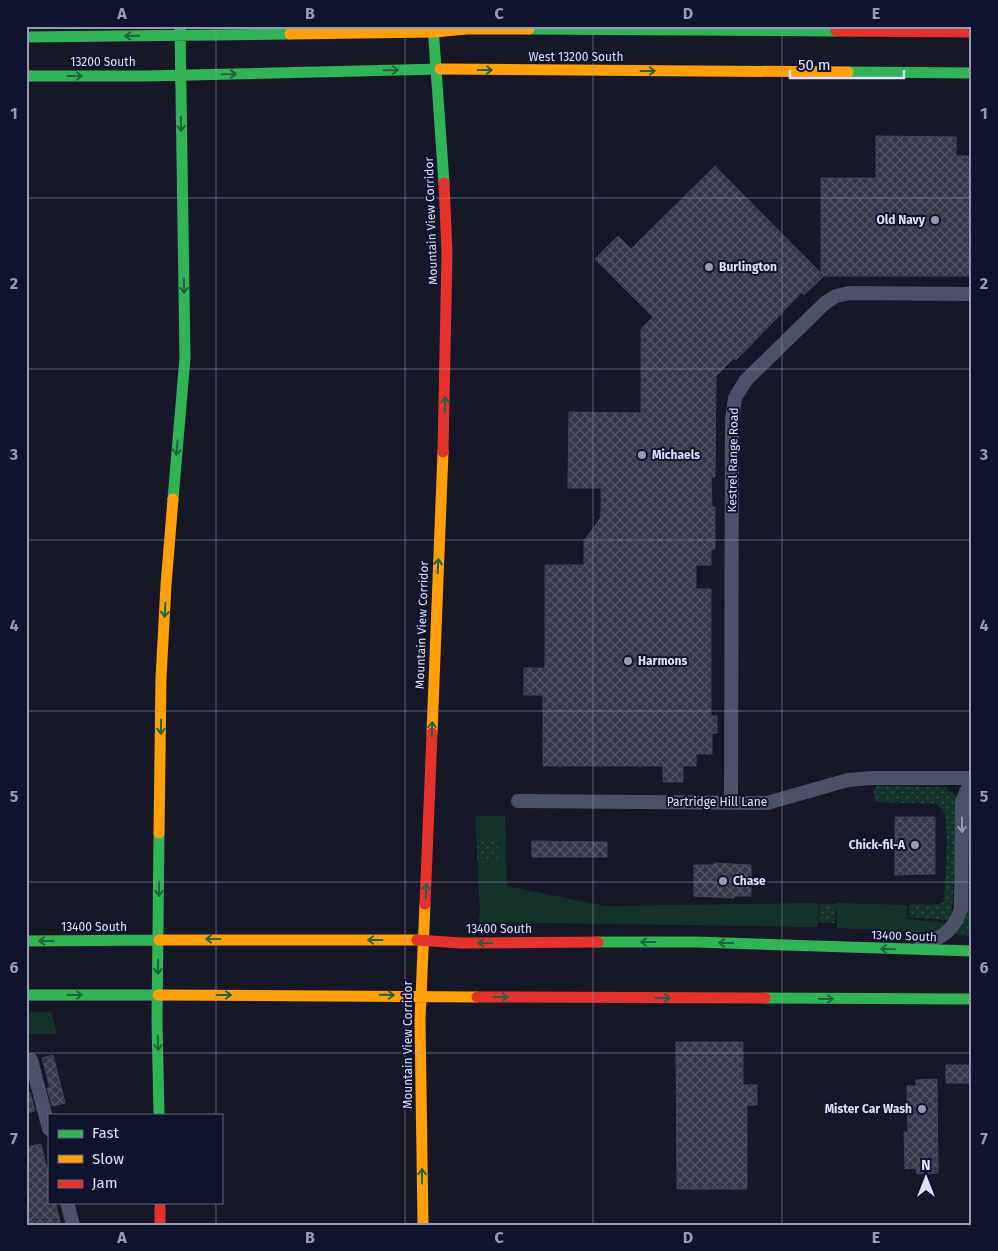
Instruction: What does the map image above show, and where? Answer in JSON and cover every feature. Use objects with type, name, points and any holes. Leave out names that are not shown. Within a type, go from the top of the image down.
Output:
[{"type":"main road","name":"Mountain View Corridor","points":[[423,1225],[420,1020],[434,638],[445,410],[447,252],[434,29]]},
{"type":"main road","points":[[158,1114],[161,678],[166,585],[185,358],[180,31],[487,29],[972,32]]},
{"type":"main road","name":"13200 South","points":[[26,37],[180,31]]},
{"type":"main road","name":"West 13200 South","points":[[180,75],[436,70],[972,73]]},
{"type":"main road","name":"13200 South","points":[[26,76],[180,75]]},
{"type":"main road","name":"13400 South","points":[[26,941],[424,940],[461,943],[696,942],[972,951]]},
{"type":"main road","points":[[26,995],[972,999]]},
{"type":"main road","points":[[160,1204],[160,1225]]},
{"type":"street","name":"Kestrel Range Road","points":[[731,803],[732,419],[735,398],[749,377],[825,303],[836,296],[858,293],[972,294]]},
{"type":"street","name":"Partridge Hill Lane","points":[[518,801],[775,802],[821,786],[848,780],[872,778],[972,778]]},
{"type":"street","points":[[913,950],[945,936],[958,920],[962,897],[962,802],[972,778]]},
{"type":"street","points":[[26,1060],[31,1060],[48,1125]]},
{"type":"street","points":[[68,1204],[73,1225]]},
{"type":"green space","points":[[877,786],[945,787],[956,796],[952,912],[947,920],[908,917],[909,904],[934,905],[944,902],[947,841],[945,814],[937,804],[875,801],[873,791]]},
{"type":"green space","points":[[967,804],[972,804],[972,936],[956,935],[954,932]]},
{"type":"green space","points":[[475,816],[505,816],[507,886],[605,906],[818,903],[818,927],[478,922],[480,911]]},
{"type":"green space","points":[[498,840],[499,862],[477,862],[477,841]]},
{"type":"green space","points":[[836,903],[907,905],[907,919],[949,923],[934,933],[837,928]]},
{"type":"green space","points":[[819,904],[836,904],[835,923],[819,922]]},
{"type":"green space","points":[[26,1012],[51,1012],[57,1034],[26,1034]]},
{"type":"building","points":[[876,136],[956,137],[956,156],[972,156],[972,276],[824,276],[804,295],[802,292],[736,360],[734,358],[716,376],[715,477],[711,477],[712,507],[715,507],[715,549],[711,549],[711,565],[696,565],[696,589],[711,589],[711,716],[717,716],[717,733],[712,733],[712,754],[696,754],[696,766],[683,766],[683,782],[663,782],[663,766],[543,766],[543,695],[524,695],[524,668],[545,668],[545,565],[584,565],[584,541],[601,517],[601,488],[568,488],[569,412],[641,413],[641,329],[653,317],[595,259],[618,236],[631,249],[715,166],[821,273],[821,178],[876,178]]},
{"type":"building","name":"Chick-fil-A","points":[[895,817],[935,817],[935,874],[895,875]]},
{"type":"building","points":[[532,841],[607,842],[607,857],[532,857]]},
{"type":"building","name":"Chase","points":[[714,863],[751,865],[751,896],[734,896],[734,898],[694,896],[694,865],[714,865]]},
{"type":"building","points":[[676,1042],[743,1042],[743,1085],[757,1085],[757,1105],[747,1105],[747,1189],[677,1189]]},
{"type":"building","points":[[53,1055],[65,1103],[52,1106],[47,1088],[50,1088],[42,1058]]},
{"type":"building","points":[[946,1065],[972,1065],[972,1083],[946,1083]]},
{"type":"building","name":"Mister Car Wash","points":[[937,1079],[938,1173],[917,1174],[916,1168],[905,1169],[904,1132],[908,1132],[907,1086],[916,1086],[916,1080]]},
{"type":"building","points":[[30,1092],[35,1111],[26,1113],[26,1093]]},
{"type":"building","points":[[41,1144],[48,1173],[48,1204],[56,1204],[61,1225],[26,1225],[26,1147]]},
{"type":"traffic: fast","points":[[173,499],[185,358],[180,26]]},
{"type":"traffic: fast","points":[[433,26],[444,183]]},
{"type":"traffic: fast","points":[[529,29],[836,31]]},
{"type":"traffic: fast","points":[[26,37],[290,34]]},
{"type":"traffic: fast","points":[[26,76],[146,76],[440,69]]},
{"type":"traffic: fast","points":[[848,72],[972,73]]},
{"type":"traffic: fast","points":[[159,833],[157,1021],[159,1114]]},
{"type":"traffic: fast","points":[[26,941],[159,940]]},
{"type":"traffic: fast","points":[[598,942],[696,942],[972,951]]},
{"type":"traffic: fast","points":[[26,995],[158,995]]},
{"type":"traffic: fast","points":[[765,998],[972,999]]},
{"type":"traffic: slow","points":[[290,34],[529,29]]},
{"type":"traffic: slow","points":[[440,69],[848,72]]},
{"type":"traffic: slow","points":[[432,733],[443,452]]},
{"type":"traffic: slow","points":[[159,833],[161,678],[173,499]]},
{"type":"traffic: slow","points":[[423,1225],[420,1020],[425,904]]},
{"type":"traffic: slow","points":[[159,940],[417,940]]},
{"type":"traffic: slow","points":[[158,995],[477,997]]},
{"type":"traffic: jam","points":[[836,31],[972,32]]},
{"type":"traffic: jam","points":[[443,452],[447,252],[444,183]]},
{"type":"traffic: jam","points":[[425,904],[432,733]]},
{"type":"traffic: jam","points":[[417,940],[461,943],[598,942]]},
{"type":"traffic: jam","points":[[477,997],[765,998]]},
{"type":"traffic: jam","points":[[160,1204],[160,1225]]},
{"type":"place","name":"Old Navy","points":[[935,220]]},
{"type":"place","name":"Burlington","points":[[709,267]]},
{"type":"place","name":"Michaels","points":[[642,455]]},
{"type":"place","name":"Harmons","points":[[628,661]]},
{"type":"place","name":"Chick-fil-A","points":[[915,845]]},
{"type":"place","name":"Chase","points":[[723,881]]},
{"type":"place","name":"Mister Car Wash","points":[[922,1109]]}]
